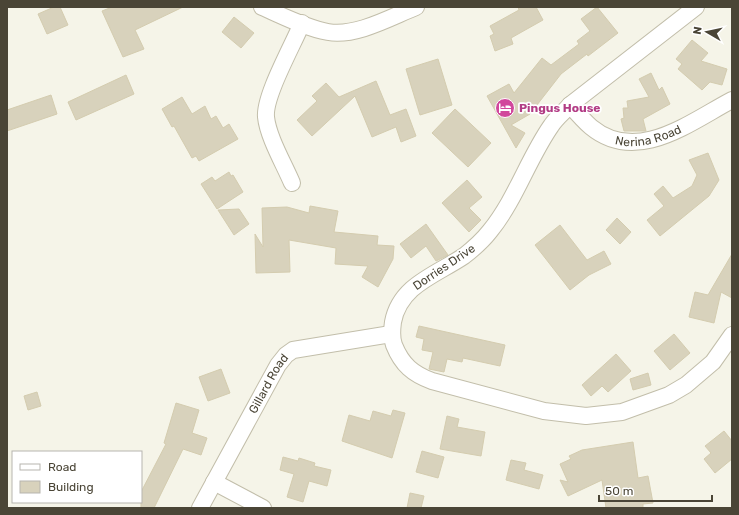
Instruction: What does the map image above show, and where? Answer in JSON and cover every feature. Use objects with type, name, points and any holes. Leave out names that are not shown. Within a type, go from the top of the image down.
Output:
[{"type":"street","points":[[262,7],[302,24],[330,32],[354,31],[416,7]]},
{"type":"street","name":"Dorries Drive","points":[[391,334],[399,304],[406,294],[418,283],[464,255],[490,231],[505,209],[552,124],[570,105],[696,7]]},
{"type":"street","points":[[292,183],[268,126],[266,116],[267,106],[275,85],[302,24]]},
{"type":"street","name":"Nerina Road","points":[[570,105],[592,128],[618,141],[630,143],[645,142],[664,136],[732,100]]},
{"type":"street","points":[[391,334],[397,352],[403,362],[418,376],[544,411],[586,416],[622,412],[669,395],[686,385],[713,362],[732,335]]},
{"type":"street","name":"Gillard Road","points":[[200,508],[270,378],[286,356],[294,350],[391,334]]},
{"type":"street","points":[[214,482],[263,508]]},
{"type":"building","points":[[54,7],[60,7],[68,25],[47,34],[38,14]]},
{"type":"building","points":[[112,7],[183,7],[135,30],[144,49],[123,57],[102,11]]},
{"type":"building","points":[[518,7],[536,7],[543,20],[511,38],[513,44],[495,51],[490,36],[494,34],[490,26],[519,10]]},
{"type":"building","points":[[597,7],[618,33],[561,74],[530,114],[511,125],[525,133],[516,148],[487,96],[509,84],[514,93],[542,58],[551,65],[579,44],[577,41],[590,31],[581,19]]},
{"type":"building","points":[[234,17],[254,33],[241,48],[222,32]]},
{"type":"building","points":[[692,40],[708,53],[701,61],[727,69],[722,85],[710,82],[702,90],[678,69],[682,64],[676,59]]},
{"type":"building","points":[[438,59],[452,105],[420,115],[406,69]]},
{"type":"building","points":[[651,73],[659,90],[662,87],[670,104],[643,119],[646,131],[624,131],[621,119],[624,118],[623,108],[628,108],[627,101],[649,97],[639,79]]},
{"type":"building","points":[[126,75],[134,94],[76,120],[68,102]]},
{"type":"building","points":[[376,81],[390,115],[406,109],[416,136],[401,142],[396,127],[372,137],[355,96],[312,136],[297,120],[317,101],[312,96],[326,83],[339,97]]},
{"type":"building","points":[[51,95],[57,114],[7,131],[7,110]]},
{"type":"building","points":[[182,97],[192,114],[205,106],[211,119],[216,116],[223,128],[229,124],[238,139],[199,161],[196,156],[192,158],[174,126],[172,127],[162,109]]},
{"type":"building","points":[[455,109],[491,143],[468,167],[432,133]]},
{"type":"building","points":[[708,153],[719,180],[709,196],[660,236],[647,220],[664,206],[654,194],[663,186],[673,198],[692,186],[697,175],[689,160]]},
{"type":"building","points":[[229,172],[231,176],[233,175],[243,192],[217,209],[201,184],[212,177],[215,181]]},
{"type":"building","points":[[467,180],[482,197],[469,208],[481,220],[469,232],[442,203]]},
{"type":"building","points":[[310,206],[338,211],[334,232],[378,236],[377,245],[394,246],[393,259],[378,287],[362,277],[368,266],[335,264],[336,248],[289,240],[290,272],[256,273],[255,234],[263,247],[262,208],[287,207],[309,213]]},
{"type":"building","points":[[239,209],[249,224],[234,235],[218,210]]},
{"type":"building","points":[[617,218],[631,232],[620,244],[606,230]]},
{"type":"building","points":[[426,224],[448,255],[436,261],[426,246],[411,258],[400,244]]},
{"type":"building","points":[[560,225],[587,260],[604,251],[611,264],[589,275],[570,290],[535,245]]},
{"type":"building","points":[[732,254],[732,298],[721,292],[714,323],[689,317],[695,292],[708,295]]},
{"type":"building","points":[[419,326],[505,345],[500,366],[463,358],[462,362],[447,359],[444,372],[429,369],[433,352],[422,350],[424,339],[416,337]]},
{"type":"building","points":[[674,334],[690,353],[670,370],[654,351]]},
{"type":"building","points":[[616,354],[631,371],[608,392],[602,386],[591,396],[582,385]]},
{"type":"building","points":[[221,369],[230,393],[208,401],[199,377]]},
{"type":"building","points":[[648,373],[651,385],[633,390],[630,379]]},
{"type":"building","points":[[37,392],[41,406],[28,410],[24,396]]},
{"type":"building","points":[[176,403],[199,410],[192,433],[207,438],[201,455],[183,449],[154,508],[141,508],[142,490],[166,444],[164,443]]},
{"type":"building","points":[[393,410],[405,413],[392,458],[342,441],[349,415],[370,421],[373,411],[391,416]]},
{"type":"building","points":[[447,416],[459,419],[457,427],[485,432],[481,456],[440,449]]},
{"type":"building","points":[[724,431],[732,441],[732,459],[715,473],[704,459],[711,453],[705,446]]},
{"type":"building","points":[[633,442],[638,478],[648,476],[653,503],[643,504],[643,508],[606,508],[602,480],[568,496],[560,480],[568,482],[560,464],[571,459],[569,456],[582,450]]},
{"type":"building","points":[[422,451],[444,457],[438,478],[416,472]]},
{"type":"building","points":[[283,457],[298,461],[299,458],[315,463],[314,466],[331,470],[327,486],[309,481],[303,502],[287,497],[294,474],[280,470]]},
{"type":"building","points":[[511,460],[526,463],[524,470],[543,475],[539,489],[506,480]]},
{"type":"building","points":[[410,493],[424,496],[421,508],[407,508]]},
{"type":"place","name":"Pingus House","points":[[505,108]]}]
